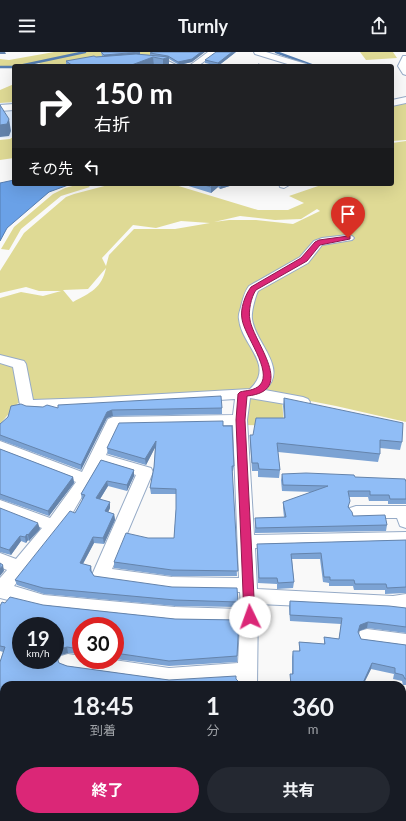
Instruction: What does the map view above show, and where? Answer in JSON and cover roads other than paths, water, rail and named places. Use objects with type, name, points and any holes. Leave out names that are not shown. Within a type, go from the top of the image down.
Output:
[{"type":"street","points":[[196,64],[213,52]]},
{"type":"street","points":[[258,52],[296,64]]},
{"type":"street","points":[[406,58],[402,66],[406,72]]},
{"type":"street","points":[[139,61],[170,64]]},
{"type":"street","points":[[394,103],[406,100]]},
{"type":"street","points":[[0,108],[12,107]]},
{"type":"street","points":[[248,393],[263,387],[266,381],[267,371],[245,318],[249,294],[253,288],[304,260],[318,243],[322,241],[348,238]]},
{"type":"street","points":[[0,359],[19,364],[27,405],[248,393],[318,406]]},
{"type":"street","points":[[68,662],[169,676],[247,678],[250,617],[240,420],[248,393]]},
{"type":"street","points":[[240,420],[113,422],[98,458],[76,495],[54,526],[18,567],[0,591],[44,602],[176,615],[250,617]]},
{"type":"street","points":[[0,446],[85,480]]},
{"type":"street","points":[[98,458],[145,472],[101,575],[172,584],[393,603],[406,601]]},
{"type":"street","points":[[0,506],[54,526]]},
{"type":"street","points":[[356,512],[404,512],[406,522]]},
{"type":"street","points":[[246,542],[406,538]]},
{"type":"street","points":[[0,560],[18,567]]},
{"type":"street","points":[[367,637],[406,642]]},
{"type":"water","points":[[12,180],[12,186],[66,186],[49,192],[7,228],[0,241],[0,183]]},
{"type":"waterway","points":[[28,64],[85,52]]},
{"type":"waterway","points":[[276,52],[309,64]]},
{"type":"waterway","points":[[0,67],[12,67]]}]
